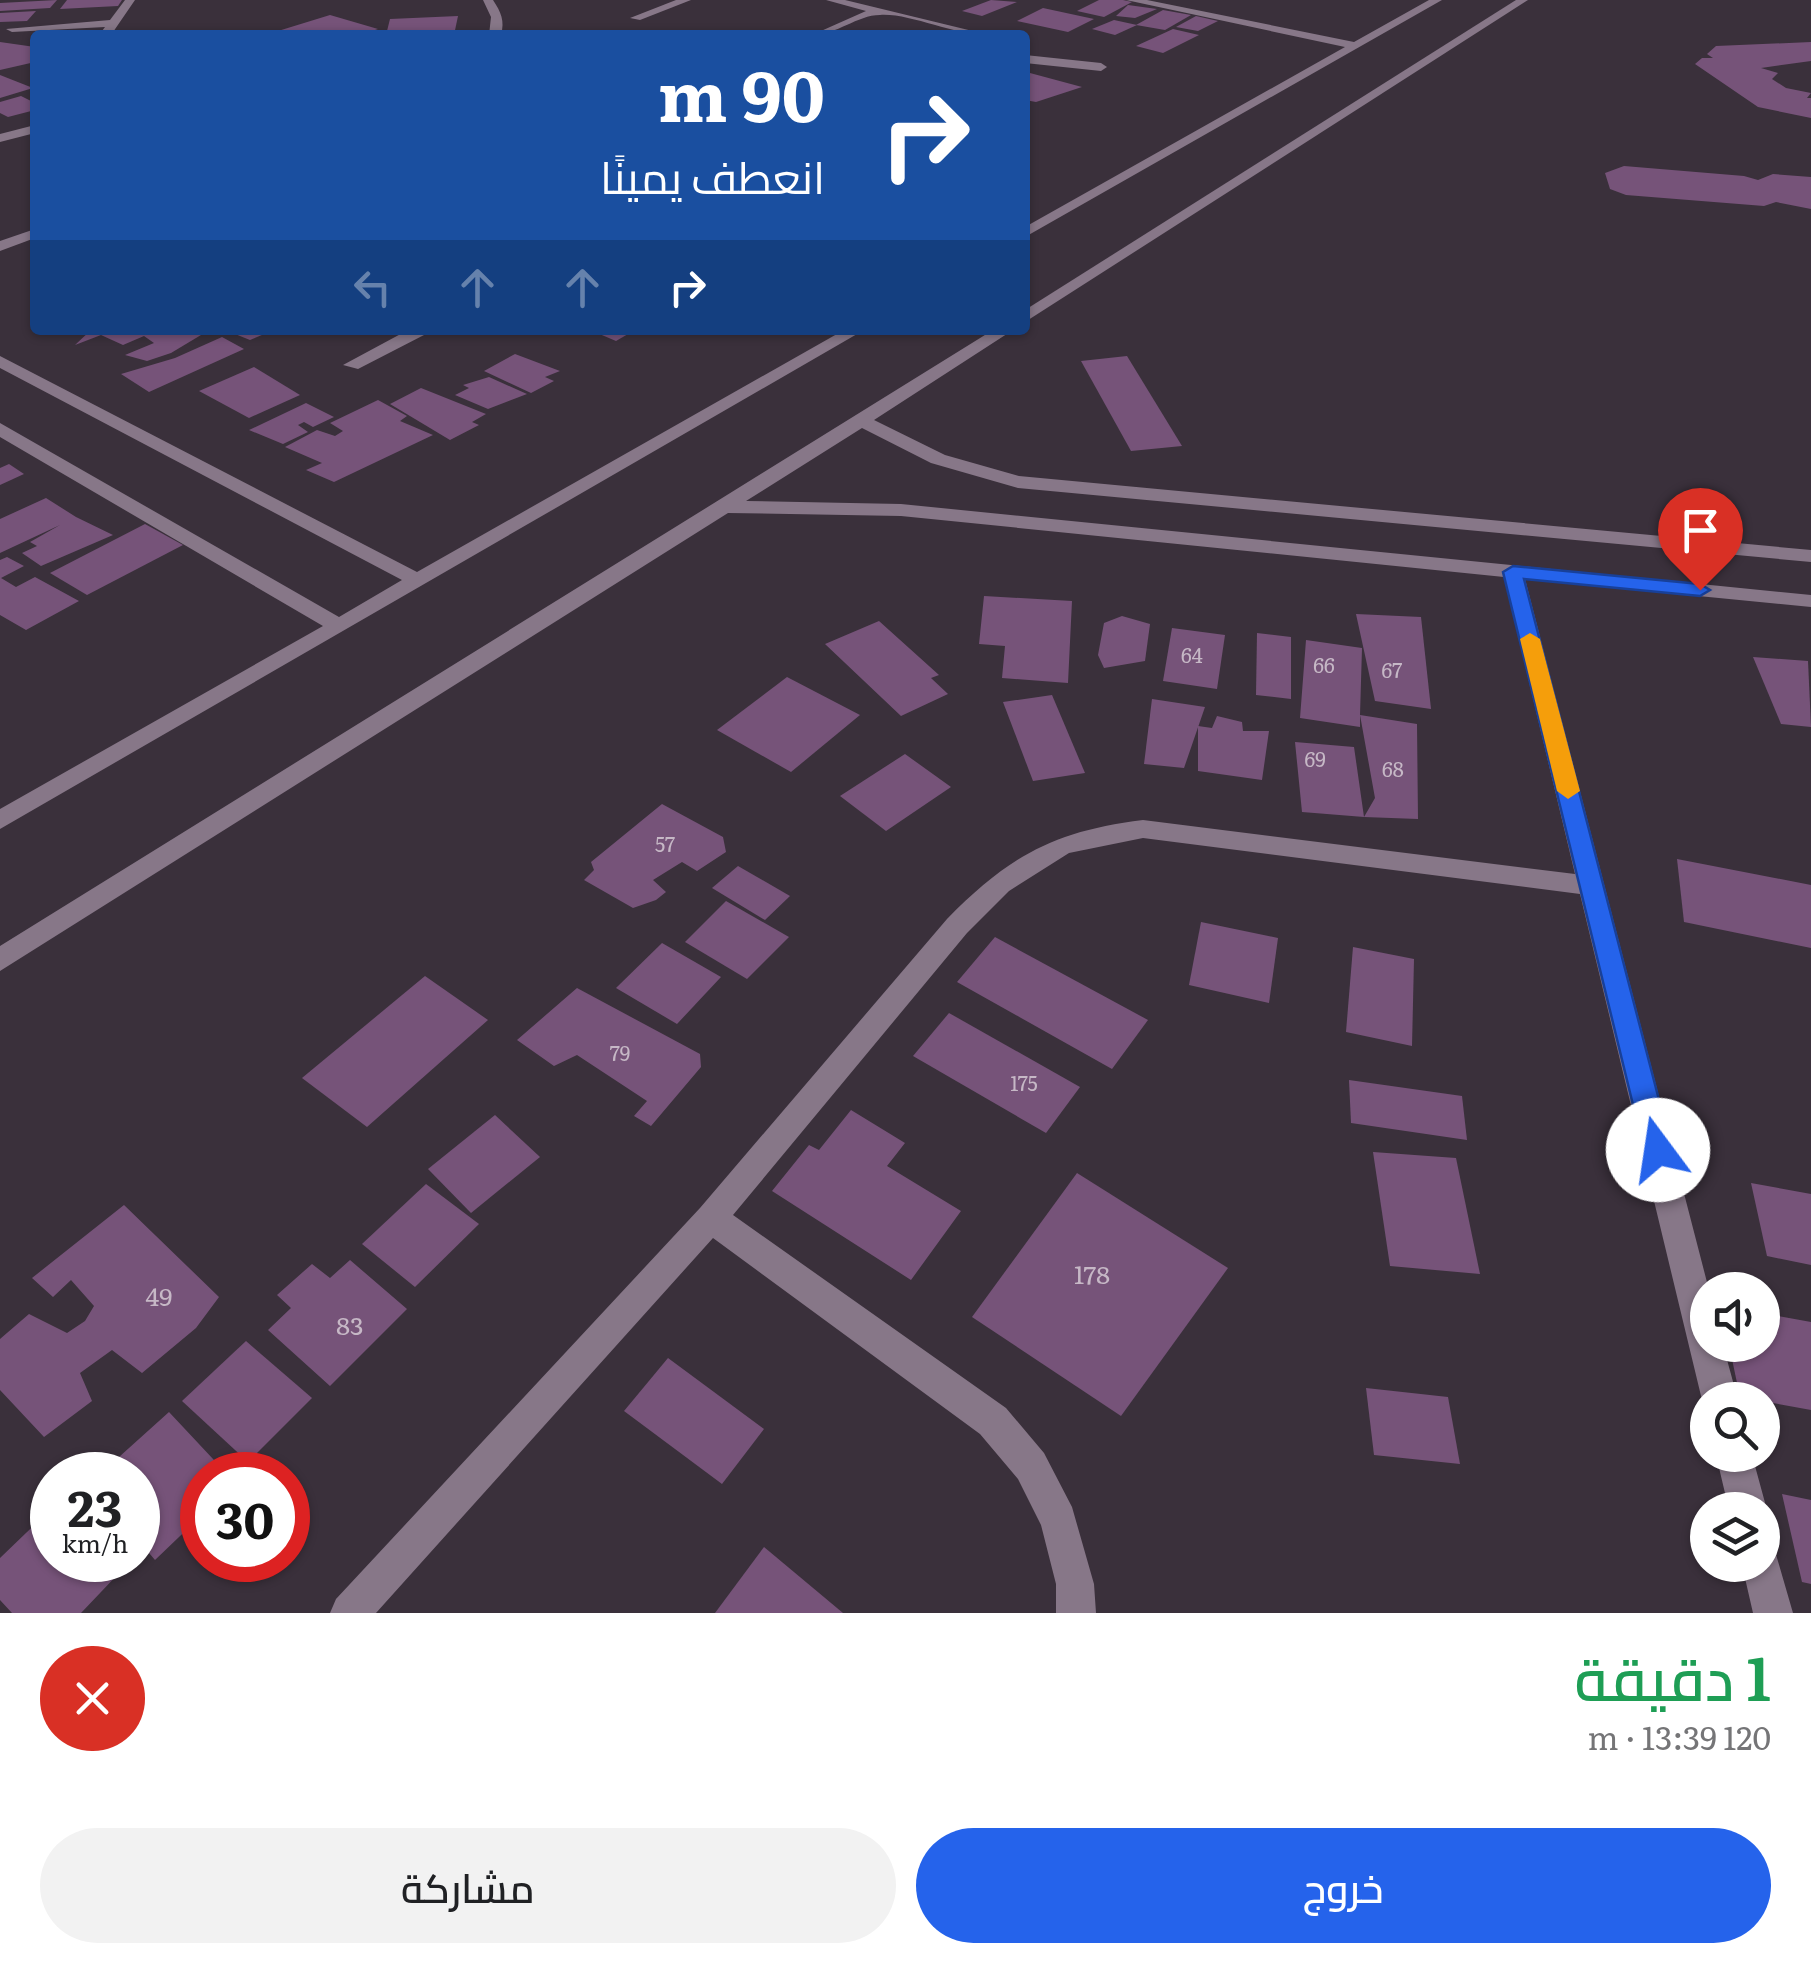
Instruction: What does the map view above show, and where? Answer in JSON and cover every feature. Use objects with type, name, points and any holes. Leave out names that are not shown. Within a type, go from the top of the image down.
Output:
[{"type":"street","points":[[12,29],[107,29],[130,0]]},
{"type":"street","points":[[488,0],[496,12],[498,30]]},
{"type":"street","points":[[636,18],[686,0]]},
{"type":"street","points":[[831,0],[962,30]]},
{"type":"street","points":[[1130,0],[1355,46]]},
{"type":"street","points":[[1195,0],[1373,36]]},
{"type":"street","points":[[1030,230],[1437,0]]},
{"type":"street","points":[[1030,314],[1523,0]]},
{"type":"street","points":[[830,30],[877,10]]},
{"type":"street","points":[[1030,60],[1101,67]]},
{"type":"street","points":[[0,138],[30,130]]},
{"type":"street","points":[[0,246],[30,235]]},
{"type":"street","points":[[352,364],[408,335]]},
{"type":"street","points":[[0,820],[847,335]]},
{"type":"street","points":[[0,960],[997,335]]},
{"type":"street","points":[[0,361],[419,581]]},
{"type":"street","points":[[862,421],[938,459],[1018,482],[1811,556]]},
{"type":"street","points":[[0,429],[340,626]]},
{"type":"street","points":[[718,507],[901,510],[1811,601]]},
{"type":"street","points":[[1335,512],[1340,555]]},
{"type":"street","points":[[1513,572],[1716,1382]]},
{"type":"street","points":[[350,1613],[711,1218],[995,884],[1046,851],[1110,832],[1178,831],[1592,886]]},
{"type":"street","points":[[711,1218],[993,1420],[1031,1466],[1059,1520],[1075,1584],[1076,1613]]},
{"type":"street","points":[[1766,1582],[1774,1613]]},
{"type":"building","points":[[57,0],[50,8],[0,11],[0,3]]},
{"type":"building","points":[[67,0],[122,0],[118,6],[60,9]]},
{"type":"building","points":[[991,0],[1017,2],[982,16],[962,11]]},
{"type":"building","points":[[1099,0],[1132,2],[1104,17],[1077,11]]},
{"type":"building","points":[[1128,5],[1157,9],[1135,18],[1116,16]]},
{"type":"building","points":[[1043,8],[1094,19],[1068,32],[1017,21]]},
{"type":"building","points":[[1163,10],[1191,15],[1165,30],[1136,25]]},
{"type":"building","points":[[36,11],[27,21],[0,22],[0,13]]},
{"type":"building","points":[[330,15],[378,29],[375,30],[281,30]]},
{"type":"building","points":[[458,16],[455,30],[387,30],[390,19]]},
{"type":"building","points":[[1196,16],[1218,21],[1198,31],[1176,27]]},
{"type":"building","points":[[1114,20],[1137,25],[1115,35],[1092,29]]},
{"type":"building","points":[[1173,29],[1199,35],[1163,53],[1136,46]]},
{"type":"building","points":[[0,42],[30,46],[30,63],[0,70]]},
{"type":"building","points":[[1811,42],[1811,61],[1761,68],[1778,73],[1772,79],[1786,88],[1811,93],[1807,98],[1811,98],[1811,118],[1758,107],[1695,64],[1702,58],[1713,58],[1707,54],[1716,46]]},
{"type":"building","points":[[1030,73],[1082,87],[1030,101]]},
{"type":"building","points":[[0,75],[30,87],[30,89],[0,98]]},
{"type":"building","points":[[21,96],[30,100],[30,111],[8,117],[0,113],[0,102]]},
{"type":"building","points":[[1624,166],[1758,180],[1773,174],[1811,177],[1811,209],[1776,202],[1764,206],[1626,195],[1610,189],[1605,173]]},
{"type":"building","points":[[86,335],[101,335],[75,345]]},
{"type":"building","points":[[101,335],[201,335],[171,353],[147,361],[125,355],[154,343],[144,336],[123,345]]},
{"type":"building","points":[[602,335],[626,335],[616,341]]},
{"type":"building","points":[[222,337],[244,349],[149,392],[121,374],[175,358]]},
{"type":"building","points":[[515,354],[560,371],[545,377],[554,381],[531,393],[484,371]]},
{"type":"building","points":[[1127,356],[1182,446],[1131,451],[1081,361]]},
{"type":"building","points":[[254,367],[300,395],[249,418],[199,391]]},
{"type":"building","points":[[489,377],[527,394],[488,409],[455,395],[469,388],[463,385]]},
{"type":"building","points":[[421,388],[486,414],[472,422],[479,425],[450,440],[390,404]]},
{"type":"building","points":[[378,400],[407,416],[400,421],[433,435],[334,482],[306,470],[322,463],[285,447],[317,430],[335,436],[343,431],[330,423]]},
{"type":"building","points":[[306,403],[334,417],[313,427],[304,422],[298,425],[308,432],[283,444],[249,430]]},
{"type":"building","points":[[9,464],[24,474],[0,485],[0,468]]},
{"type":"building","points":[[46,498],[113,535],[41,566],[22,553],[37,546],[30,542],[60,525],[0,553],[0,519]]},
{"type":"building","points":[[145,524],[183,545],[87,595],[50,573]]},
{"type":"building","points":[[7,557],[24,566],[1,578],[16,587],[35,577],[79,601],[26,630],[0,615],[0,560]]},
{"type":"building","points":[[984,596],[1072,601],[1068,683],[1002,678],[1005,646],[979,644]]},
{"type":"building","points":[[1356,614],[1421,617],[1431,709],[1375,701]]},
{"type":"building","points":[[1122,616],[1150,624],[1145,661],[1104,668],[1098,655],[1104,623]]},
{"type":"building","points":[[879,621],[939,675],[931,678],[948,694],[901,716],[825,644]]},
{"type":"building","points":[[1172,628],[1225,635],[1217,689],[1163,681]]},
{"type":"building","points":[[1257,633],[1291,637],[1291,699],[1256,695]]},
{"type":"building","points":[[1306,640],[1362,648],[1360,727],[1300,718]]},
{"type":"building","points":[[1753,657],[1808,661],[1811,727],[1781,724]]},
{"type":"building","points":[[787,677],[860,715],[791,772],[717,730]]},
{"type":"building","points":[[1052,695],[1085,773],[1033,781],[1003,702]]},
{"type":"building","points":[[1152,699],[1205,707],[1184,768],[1144,764]]},
{"type":"building","points":[[1360,715],[1417,724],[1418,819],[1364,817],[1375,798]]},
{"type":"building","points":[[1217,716],[1242,722],[1243,731],[1269,731],[1262,780],[1198,771],[1198,726],[1212,728]]},
{"type":"building","points":[[1295,742],[1354,747],[1364,817],[1302,812]]},
{"type":"building","points":[[905,754],[951,787],[886,831],[840,796]]},
{"type":"building","points":[[662,804],[723,837],[726,852],[697,871],[682,862],[653,880],[666,892],[633,908],[584,880],[594,870],[591,862]]},
{"type":"building","points":[[1677,859],[1811,885],[1811,948],[1684,922]]},
{"type":"building","points":[[738,866],[790,896],[765,920],[712,888]]},
{"type":"building","points":[[726,901],[789,937],[747,979],[685,942]]},
{"type":"building","points":[[1201,922],[1278,938],[1269,1003],[1189,985]]},
{"type":"building","points":[[995,937],[1148,1020],[1112,1069],[957,982]]},
{"type":"building","points":[[662,943],[721,977],[677,1024],[616,988]]},
{"type":"building","points":[[1353,947],[1414,959],[1412,1046],[1346,1032]]},
{"type":"building","points":[[425,976],[488,1020],[367,1127],[302,1078]]},
{"type":"building","points":[[577,988],[700,1054],[701,1067],[651,1126],[634,1116],[647,1101],[577,1055],[554,1066],[517,1040]]},
{"type":"building","points":[[949,1013],[1080,1087],[1046,1133],[913,1056]]},
{"type":"building","points":[[1349,1080],[1462,1096],[1467,1140],[1351,1123]]},
{"type":"building","points":[[851,1110],[905,1143],[887,1166],[961,1211],[911,1280],[772,1191],[809,1145],[819,1150]]},
{"type":"building","points":[[495,1115],[540,1157],[471,1213],[428,1169]]},
{"type":"building","points":[[1373,1152],[1456,1158],[1480,1274],[1390,1266]]},
{"type":"building","points":[[1077,1173],[1228,1268],[1121,1416],[972,1317]]},
{"type":"building","points":[[1751,1183],[1811,1194],[1811,1265],[1767,1256]]},
{"type":"building","points":[[426,1184],[479,1224],[415,1287],[362,1244]]},
{"type":"building","points":[[124,1205],[219,1297],[196,1328],[142,1373],[112,1350],[80,1373],[92,1401],[44,1437],[0,1390],[0,1339],[29,1314],[67,1333],[85,1321],[94,1306],[71,1280],[53,1297],[32,1278]]},
{"type":"building","points":[[350,1260],[407,1309],[330,1386],[268,1330],[291,1308],[277,1295],[312,1264],[330,1278]]},
{"type":"building","points":[[1780,1316],[1811,1322],[1811,1410],[1780,1404],[1780,1382],[1737,1382],[1733,1362],[1780,1362]]},
{"type":"building","points":[[246,1341],[312,1398],[258,1452],[237,1452],[182,1401]]},
{"type":"building","points":[[668,1358],[764,1429],[722,1484],[624,1411]]},
{"type":"building","points":[[1366,1388],[1448,1397],[1460,1464],[1374,1455]]},
{"type":"building","points":[[169,1412],[206,1452],[180,1452],[180,1536],[160,1555],[160,1452],[125,1452]]},
{"type":"building","points":[[1782,1494],[1811,1500],[1811,1584],[1802,1582]]},
{"type":"building","points":[[30,1529],[30,1582],[110,1582],[81,1613],[12,1613],[0,1600],[0,1558]]},
{"type":"building","points":[[764,1547],[843,1613],[715,1613]]},
{"type":"slow traffic","points":[[1530,639],[1568,791]]},
{"type":"route","points":[[1658,1150],[1513,572],[1700,590]]}]
